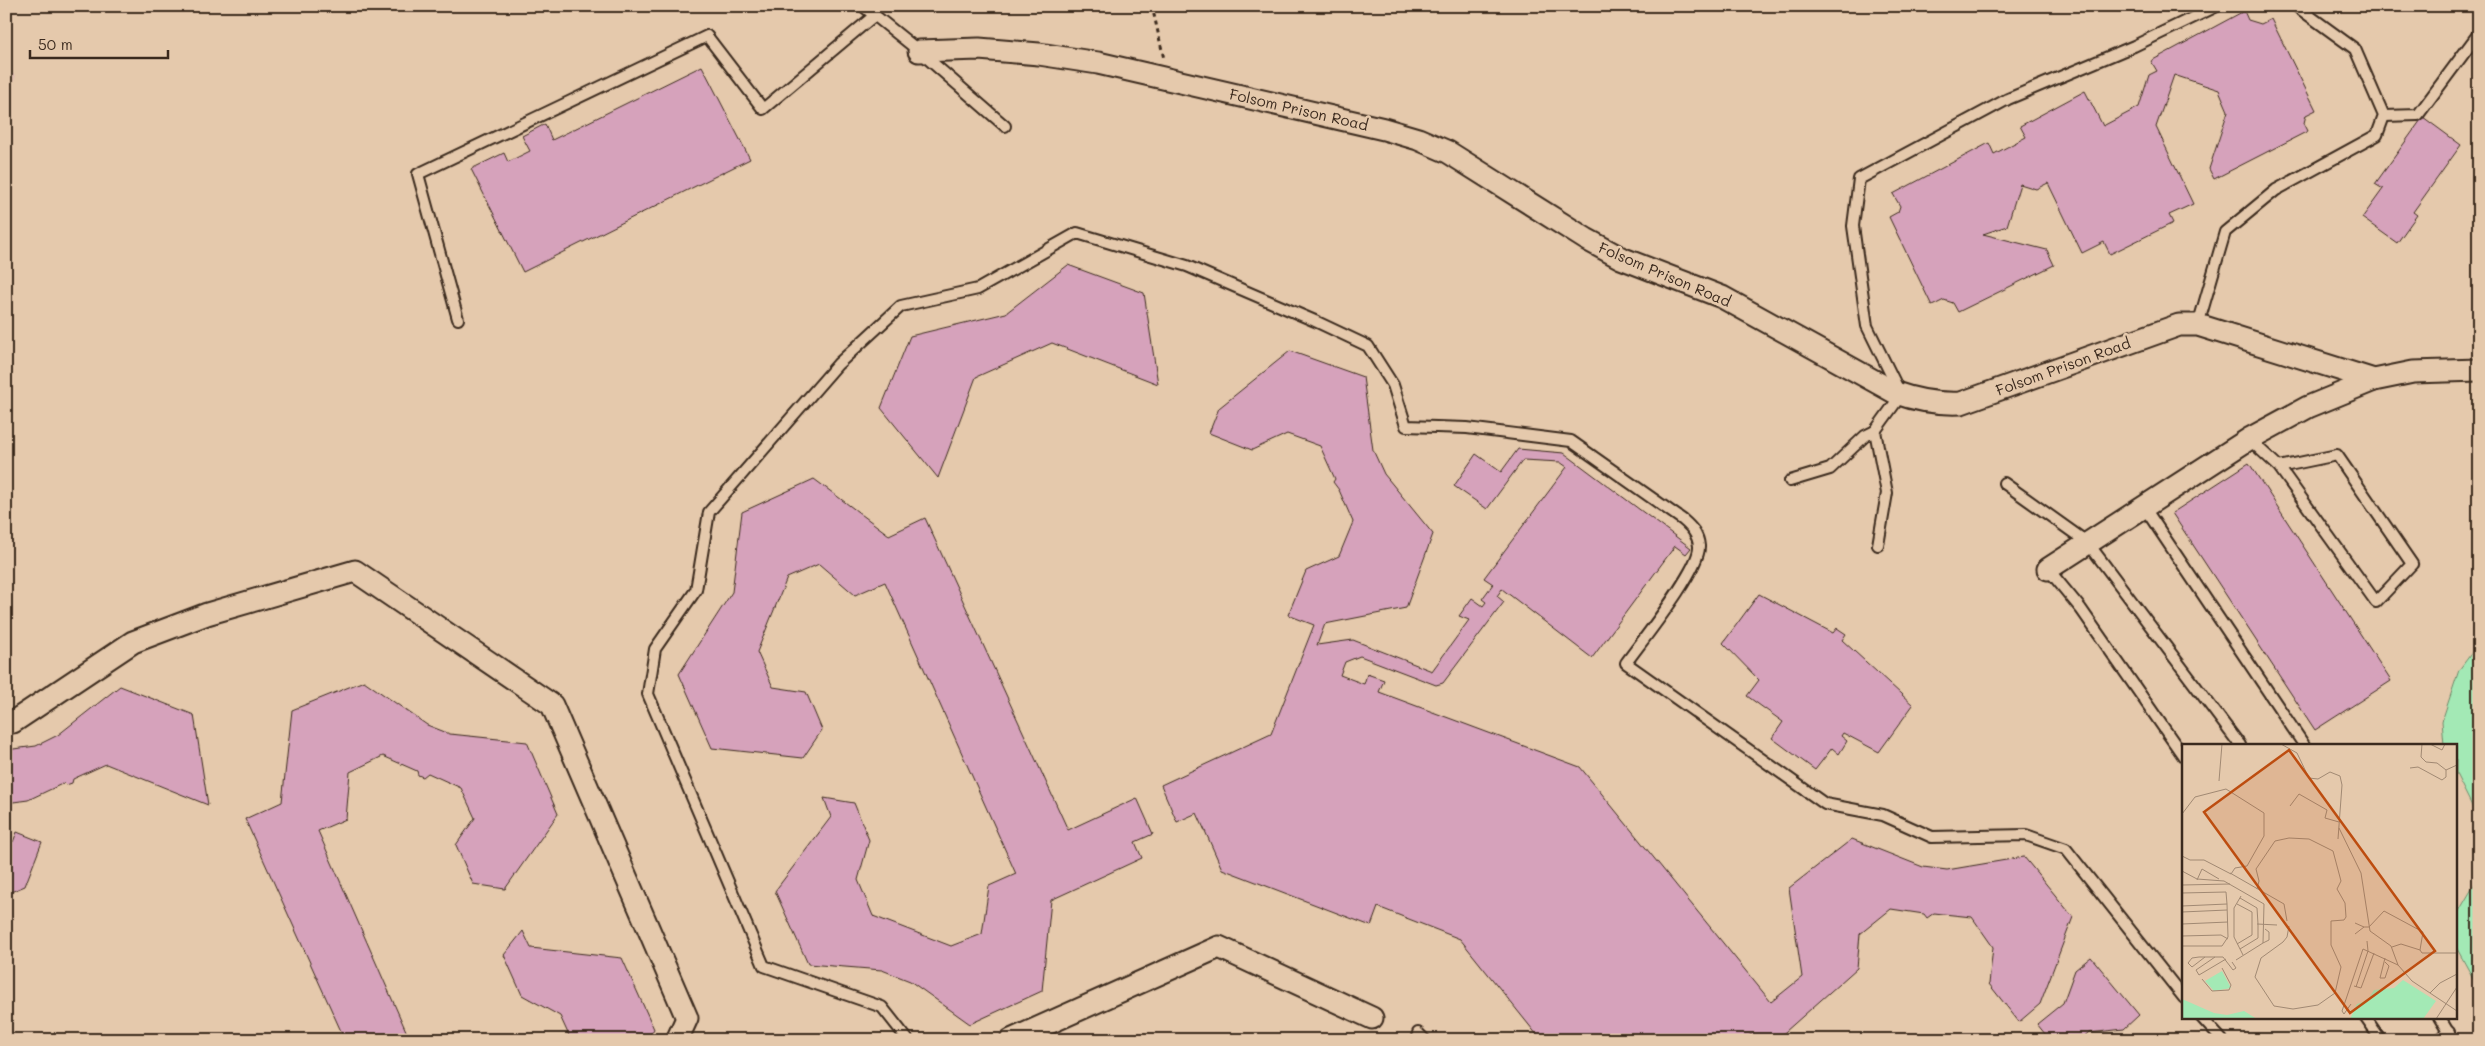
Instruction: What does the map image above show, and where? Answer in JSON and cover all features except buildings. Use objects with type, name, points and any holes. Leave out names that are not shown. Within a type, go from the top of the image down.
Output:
[{"type":"street","name":"Folsom Prison Road","points":[[919,51],[979,50],[1039,54],[1098,63],[1384,129],[1418,139],[1465,162],[1586,239],[1621,258],[1722,297],[1902,395],[1920,402],[1940,404],[1962,403],[2179,325],[2198,325],[2374,380]]},
{"type":"street","name":"Folsom Prison Road","points":[[2048,569],[2249,439],[2308,406],[2374,380],[2412,372],[2479,370]]},
{"type":"street","points":[[6,724],[13,722],[60,693],[133,642],[207,614],[355,571],[552,705],[687,1018],[676,1040]]},
{"type":"street","points":[[1011,1040],[1219,947],[1372,1018]]},
{"type":"lane","points":[[863,6],[919,51],[1005,126]]},
{"type":"lane","points":[[1790,481],[1830,469],[1864,436],[1875,431],[1902,395],[1867,326],[1853,226],[1859,179],[2008,99],[2134,46],[2217,6]]},
{"type":"lane","points":[[2198,325],[2225,232],[2276,190],[2377,135],[2384,116],[2355,49],[2296,6]]},
{"type":"lane","points":[[458,319],[418,174],[707,36],[764,109],[874,15]]},
{"type":"lane","points":[[2384,116],[2418,116],[2479,33]]},
{"type":"lane","points":[[908,1040],[882,1007],[764,966],[648,694],[655,649],[696,590],[708,512],[838,364],[900,306],[978,289],[1077,234],[1187,266],[1368,346],[1393,385],[1406,426],[1466,428],[1561,438],[1583,446],[1684,520],[1696,536],[1699,546],[1693,568],[1626,664],[1825,804],[1882,815],[1932,837],[2026,835],[2066,849],[2182,995]]},
{"type":"lane","points":[[1875,431],[1886,493],[1878,545]]},
{"type":"lane","points":[[2249,439],[2279,467],[2376,602],[2412,564],[2337,455],[2279,467]]},
{"type":"lane","points":[[2004,483],[2088,543],[2239,744]]},
{"type":"lane","points":[[2144,507],[2303,744]]},
{"type":"lane","points":[[2048,569],[2080,609],[2182,754]]},
{"type":"lane","points":[[2203,1018],[2222,1040]]},
{"type":"lane","points":[[2367,1018],[2381,1040]]},
{"type":"lane","points":[[2437,1040],[2451,1036],[2440,1018]]},
{"type":"path","points":[[1152,6],[1168,79]]},
{"type":"shaded area","points":[[6,68],[16,76],[6,99]]},
{"type":"green space","points":[[2479,643],[2479,820],[2458,778],[2458,744],[2444,744],[2442,721],[2459,670]]},
{"type":"green space","points":[[2479,877],[2479,989],[2458,951],[2458,913]]}]
